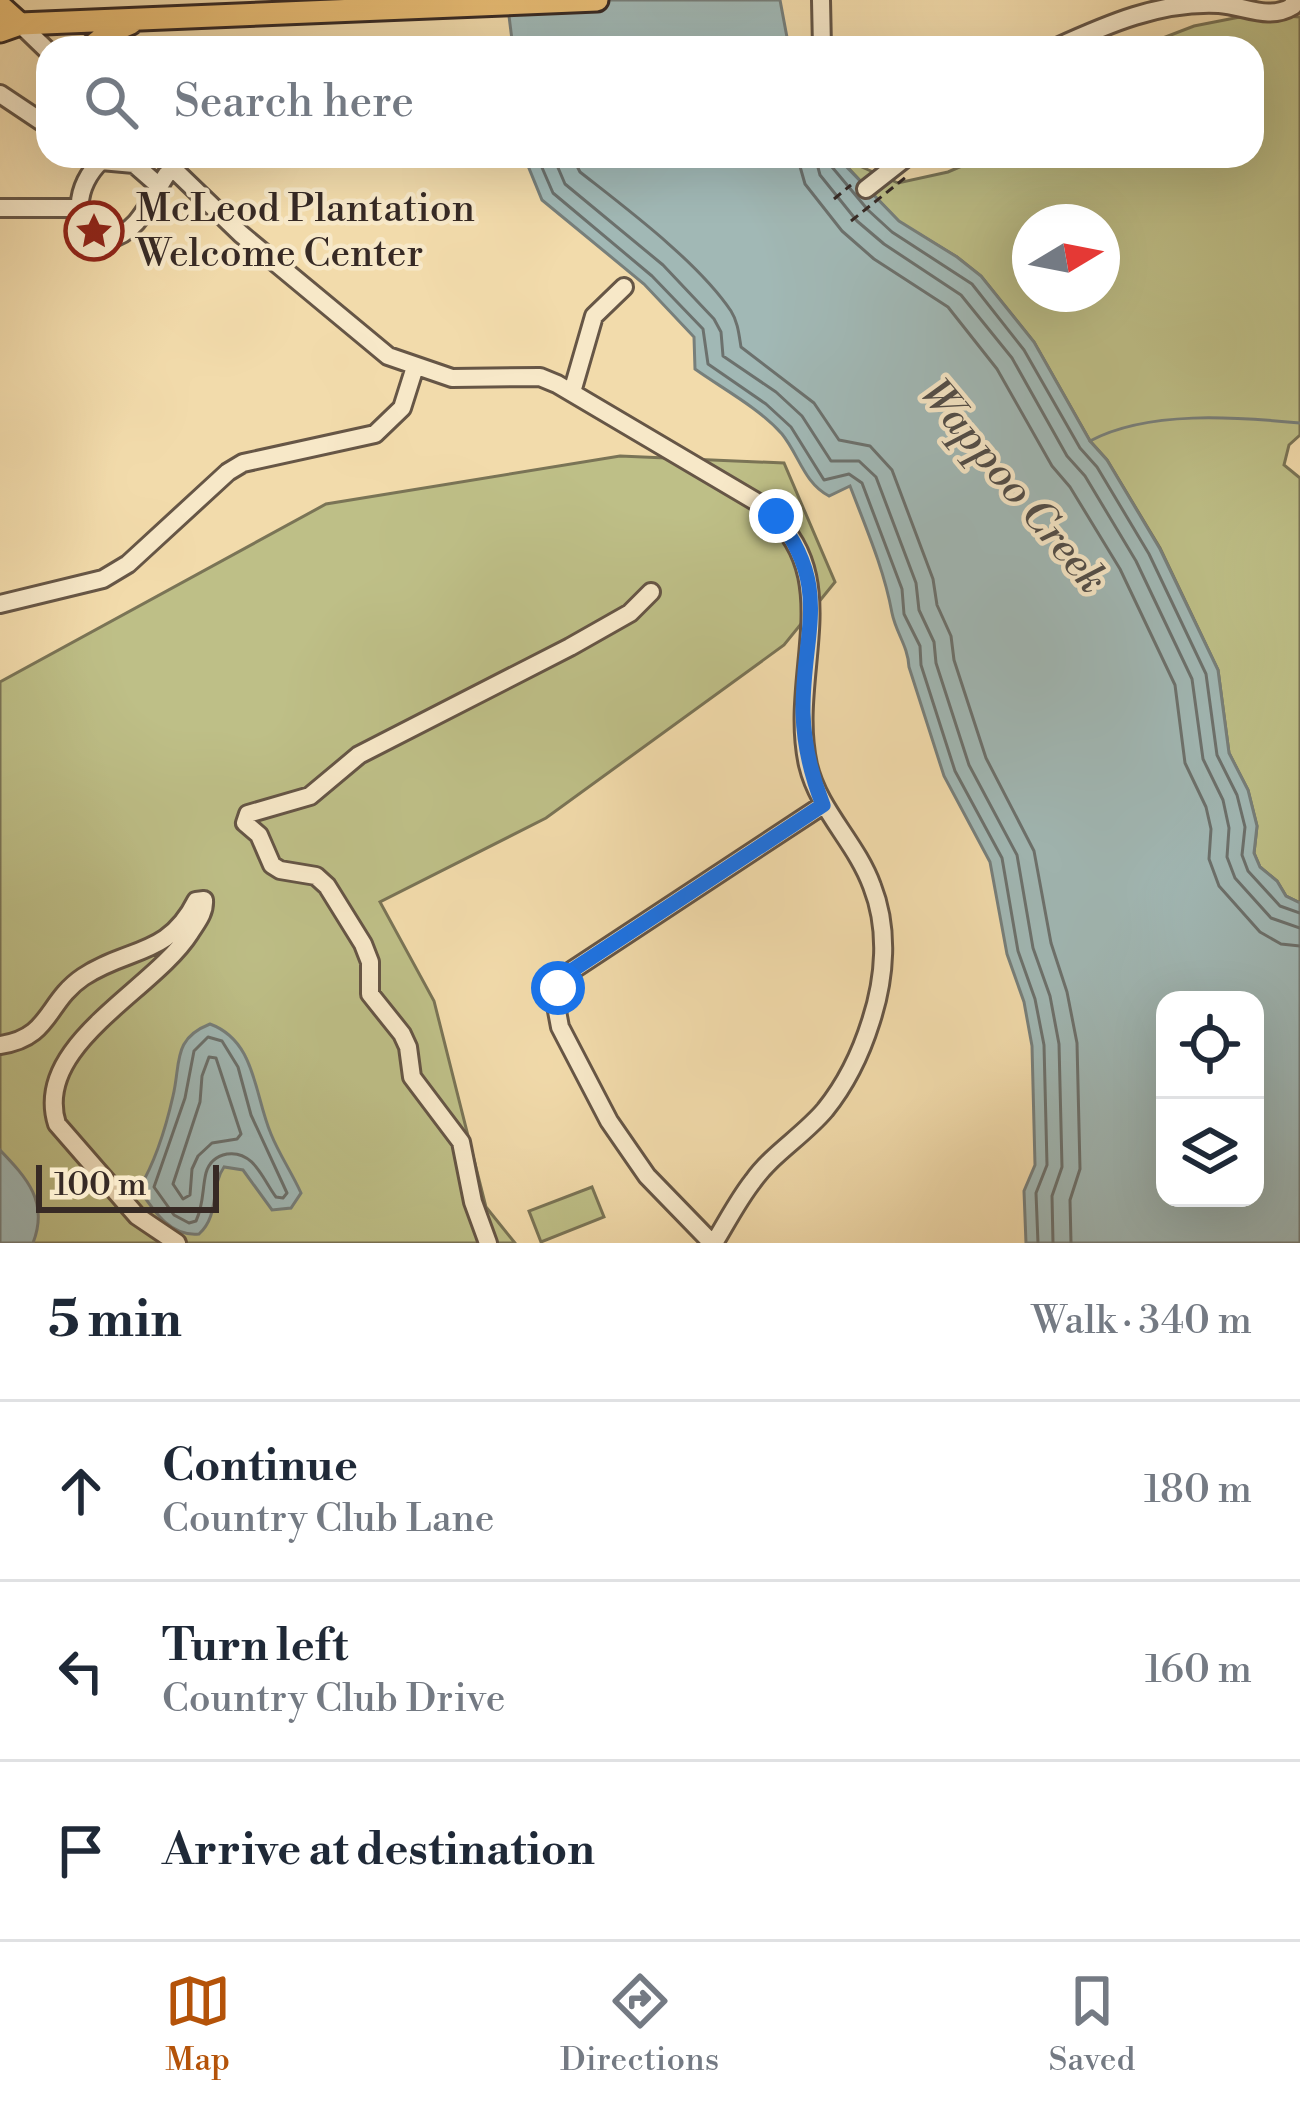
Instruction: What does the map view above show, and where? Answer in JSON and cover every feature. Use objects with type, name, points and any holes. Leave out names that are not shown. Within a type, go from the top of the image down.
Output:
[{"type":"main road","points":[[0,6],[7,24],[597,0]]},
{"type":"main road","points":[[105,36],[143,18]]},
{"type":"street","points":[[821,0],[822,36]]},
{"type":"street","points":[[1084,36],[1159,7],[1192,4],[1281,13],[1294,0]]},
{"type":"street","points":[[7,24],[36,43]]},
{"type":"street","points":[[0,94],[36,118]]},
{"type":"street","points":[[91,168],[80,193],[80,208],[85,227],[106,240],[119,237],[152,204],[164,168]]},
{"type":"street","points":[[144,168],[158,185]]},
{"type":"street","points":[[172,168],[241,234],[373,346],[415,368],[452,379],[540,377],[755,501],[792,536],[811,585],[803,712],[808,763],[823,805],[872,884],[883,929],[883,970],[854,1066],[824,1110],[754,1178],[713,1243],[647,1176],[609,1121],[560,1027],[554,995],[562,977],[823,805]]},
{"type":"street","points":[[866,189],[903,168]]},
{"type":"street","points":[[0,208],[80,208]]},
{"type":"street","points":[[572,392],[594,316],[624,287]]},
{"type":"street","points":[[0,604],[103,579],[128,564],[243,463],[376,434],[402,408],[415,368]]},
{"type":"street","points":[[488,1243],[460,1142],[412,1077],[402,1034],[370,994],[370,962],[364,944],[327,886],[316,876],[272,865],[259,836],[245,823],[248,814],[310,796],[359,755],[570,647],[630,613],[651,592]]},
{"type":"street","points":[[0,1046],[35,1034],[61,997],[85,976],[158,945],[183,925],[196,901],[204,900],[202,914],[178,952],[77,1045],[53,1089],[58,1124],[137,1216],[177,1243]]},
{"type":"path","points":[[851,221],[906,168]]},
{"type":"green space","points":[[1255,14],[1300,17],[1300,435],[1289,445],[1284,465],[1300,478],[1300,903],[1286,896],[1260,867],[1254,853],[1257,826],[1248,790],[1229,753],[1218,670],[1160,548],[1107,460],[1090,441],[1034,342],[981,276],[899,222],[848,168],[864,168],[898,183],[957,168],[1264,168],[1264,36],[1168,36]]},
{"type":"green space","points":[[620,456],[784,463],[835,582],[784,645],[546,818],[380,902],[434,1001],[486,1207],[515,1243],[0,1243],[0,682],[326,504]]},
{"type":"green space","points":[[592,1187],[604,1217],[541,1242],[529,1211]]},
{"type":"water","points":[[507,0],[780,0],[787,36],[512,36]]},
{"type":"water","name":"Wappoo Creek","points":[[529,168],[848,168],[899,221],[981,276],[1034,342],[1090,441],[1107,460],[1160,549],[1218,670],[1229,753],[1248,790],[1257,826],[1254,853],[1286,896],[1300,903],[1300,1243],[1026,1243],[1024,1191],[1035,1165],[1032,1046],[1024,1002],[1007,954],[990,862],[944,776],[850,486],[829,496],[820,490],[773,425],[695,369],[694,337],[644,284],[542,200]]},
{"type":"water","points":[[210,1024],[225,1032],[245,1056],[271,1134],[301,1193],[291,1208],[272,1210],[243,1170],[224,1167],[206,1226],[199,1234],[189,1234],[164,1221],[139,1189],[163,1132],[180,1053],[189,1037]]},
{"type":"water","points":[[0,1150],[27,1181],[37,1203],[33,1243],[0,1243]]},
{"type":"waterway","points":[[1090,441],[1165,420],[1300,423]]},
{"type":"place","name":"McLeod Plantation Welcome Center","points":[[94,231]]},
{"type":"route","points":[[558,988],[562,977],[823,805],[808,763],[803,712],[811,585],[792,536],[776,516]]}]
